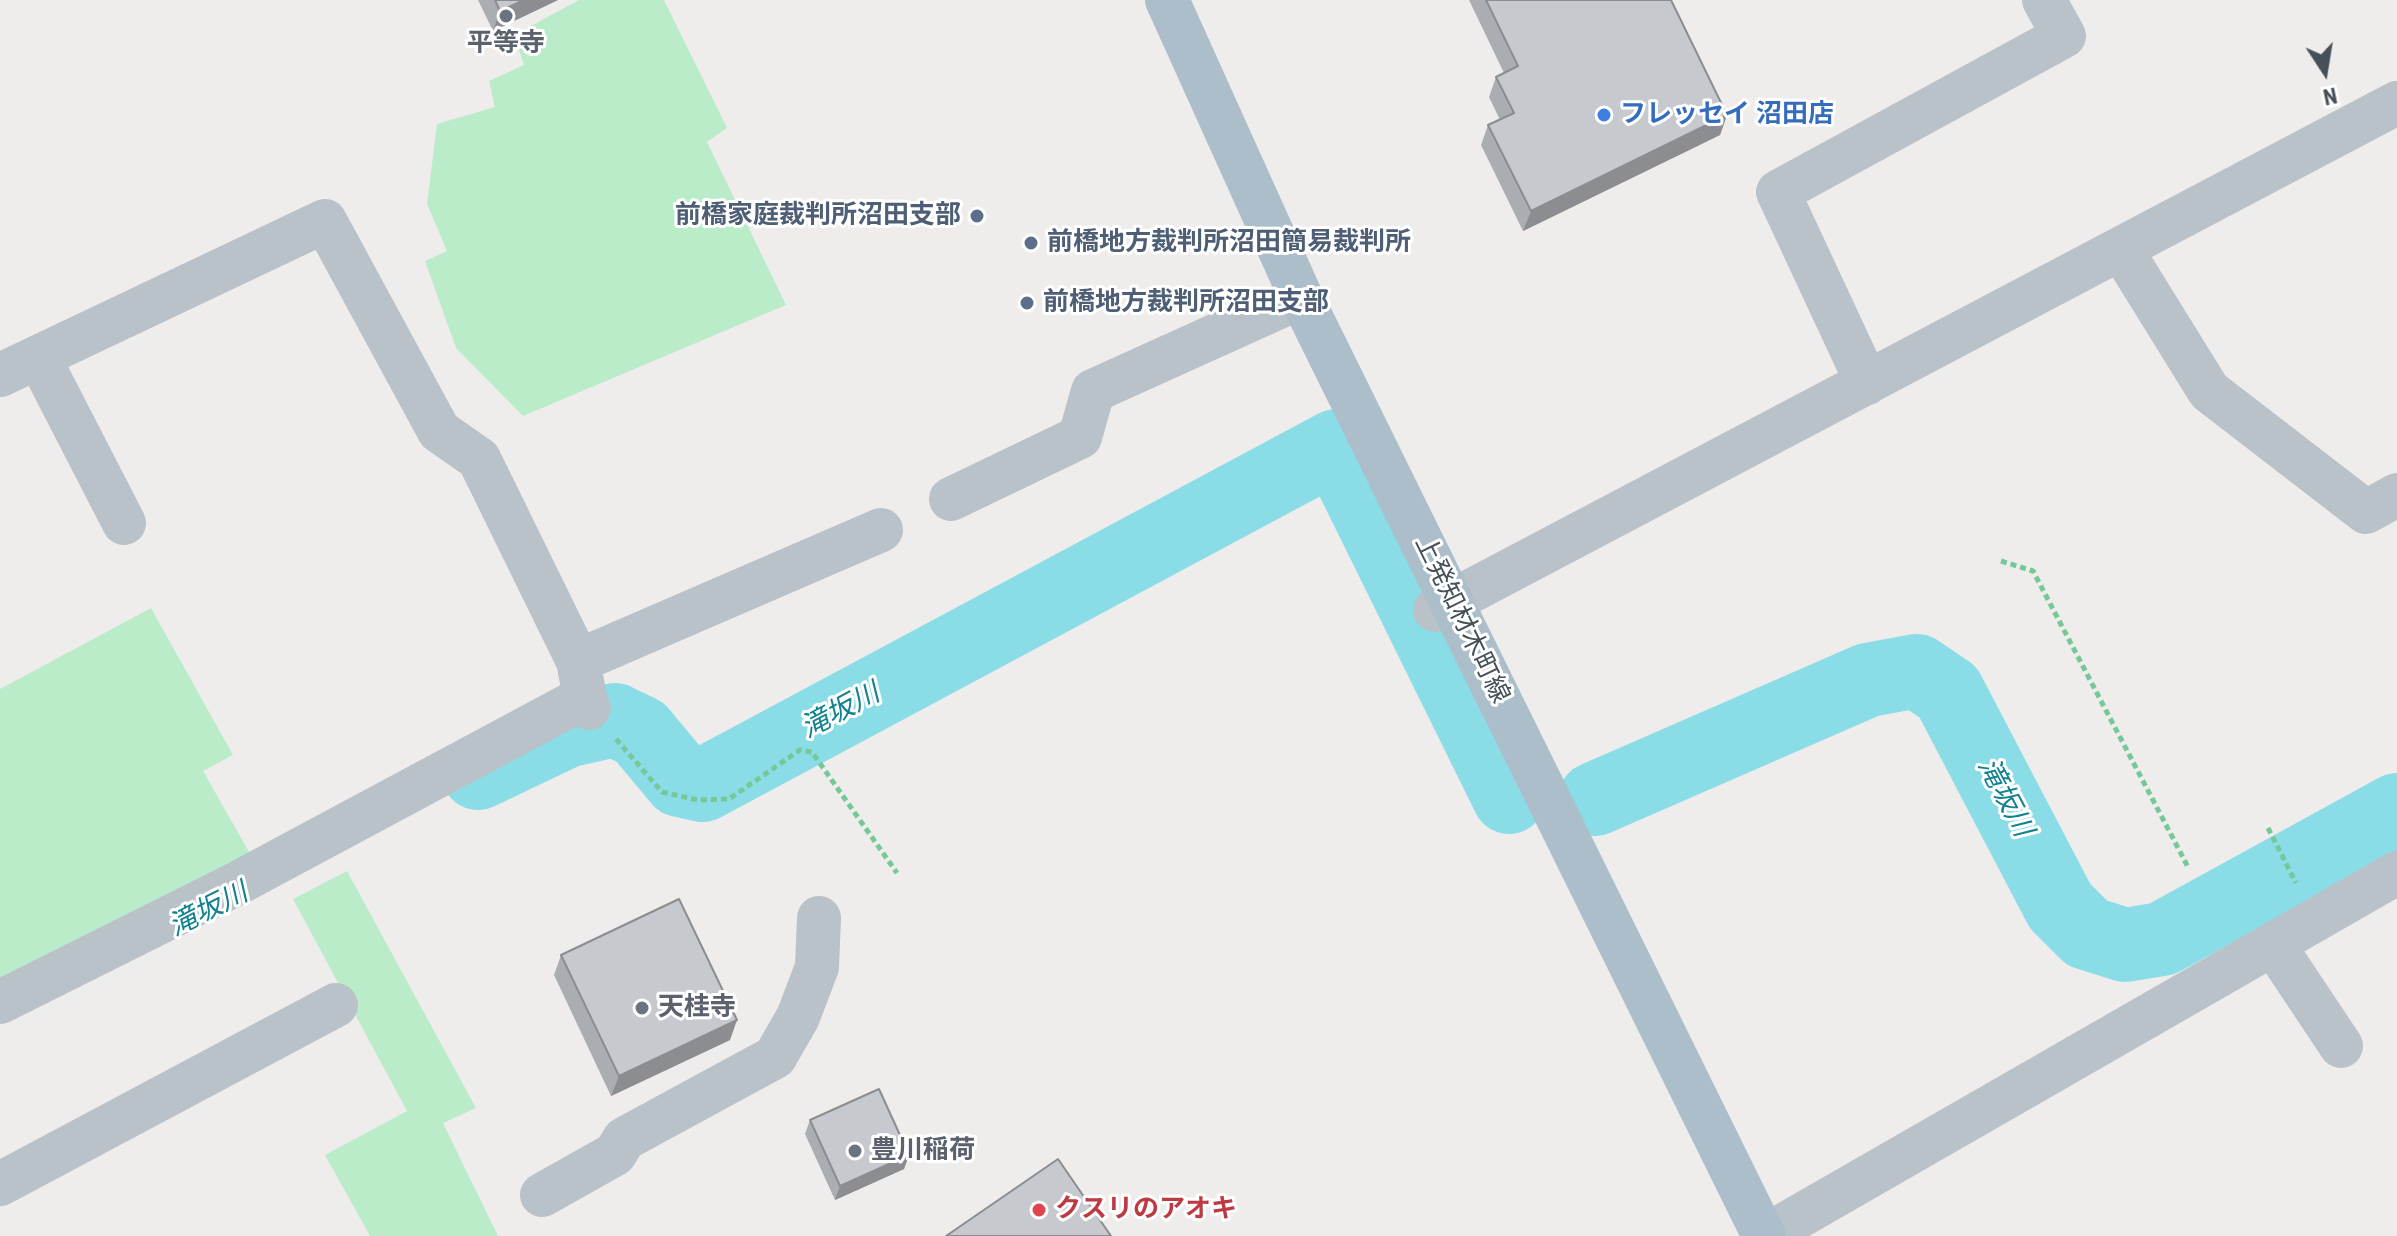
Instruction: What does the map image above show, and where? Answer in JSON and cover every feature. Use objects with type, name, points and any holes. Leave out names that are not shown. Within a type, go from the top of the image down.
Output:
[{"type":"main road","name":"上発知材木町線","points":[[1167,0],[1443,606],[1764,1236]]},
{"type":"street","points":[[1867,383],[1778,192],[2064,36],[2044,0]]},
{"type":"street","points":[[1443,606],[2397,103]]},
{"type":"street","points":[[124,523],[20,367],[325,221],[439,431],[479,459],[592,701]]},
{"type":"street","points":[[2121,249],[2209,391],[2381,504]]},
{"type":"street","points":[[951,499],[1080,437],[1093,391],[1301,297]]},
{"type":"street","points":[[0,1002],[592,701],[881,530]]},
{"type":"street","points":[[1764,1236],[2397,873]]},
{"type":"street","points":[[542,1195],[615,1154],[624,1139],[775,1057],[798,1017],[817,967],[819,918]]},
{"type":"street","points":[[2273,944],[2341,1046]]},
{"type":"street","points":[[0,1184],[336,1005]]},
{"type":"path","points":[[2001,561],[2033,571],[2188,867]]},
{"type":"path","points":[[592,701],[662,792],[698,800],[729,799],[800,750],[812,752],[897,873]]},
{"type":"path","points":[[2268,828],[2314,919]]},
{"type":"green space","points":[[579,0],[664,0],[727,128],[707,142],[786,305],[523,416],[456,348],[425,261],[447,251],[427,204],[437,124],[495,107],[489,81],[524,65],[514,35]]},
{"type":"green space","points":[[151,608],[233,755],[203,771],[252,857],[0,994],[0,689]]},
{"type":"green space","points":[[347,871],[476,1108],[443,1123],[498,1236],[370,1236],[325,1155],[407,1111],[293,899]]},
{"type":"building","points":[[495,0],[524,0],[500,11]]},
{"type":"building","name":"フレッセイ 沼田店","points":[[1486,0],[1671,0],[1727,115],[1531,211],[1488,125],[1514,113],[1496,77],[1518,66]]},
{"type":"building","name":"天桂寺","points":[[679,899],[737,1020],[619,1076],[561,955]]},
{"type":"building","name":"豊川稲荷","points":[[879,1089],[909,1155],[840,1186],[810,1120]]},
{"type":"building","points":[[1058,1159],[1111,1236],[946,1236]]},
{"type":"waterway","name":"滝坂川","points":[[478,773],[566,731],[615,720],[640,732],[680,780],[703,785],[1336,446],[1509,797]]},
{"type":"waterway","name":"滝坂川","points":[[1595,799],[1868,680],[1917,671],[1948,692],[2060,906],[2087,933],[2125,945],[2162,939],[2397,810]]},
{"type":"place","name":"平等寺","points":[[506,16]]},
{"type":"place","name":"フレッセイ 沼田店","points":[[1604,115]]},
{"type":"place","name":"前橋家庭裁判所沼田支部","points":[[977,216]]},
{"type":"place","name":"前橋地方裁判所沼田簡易裁判所","points":[[1031,243]]},
{"type":"place","name":"前橋地方裁判所沼田支部","points":[[1027,303]]},
{"type":"place","name":"天桂寺","points":[[642,1008]]},
{"type":"place","name":"豊川稲荷","points":[[855,1151]]},
{"type":"place","name":"クスリのアオキ","points":[[1039,1210]]}]
